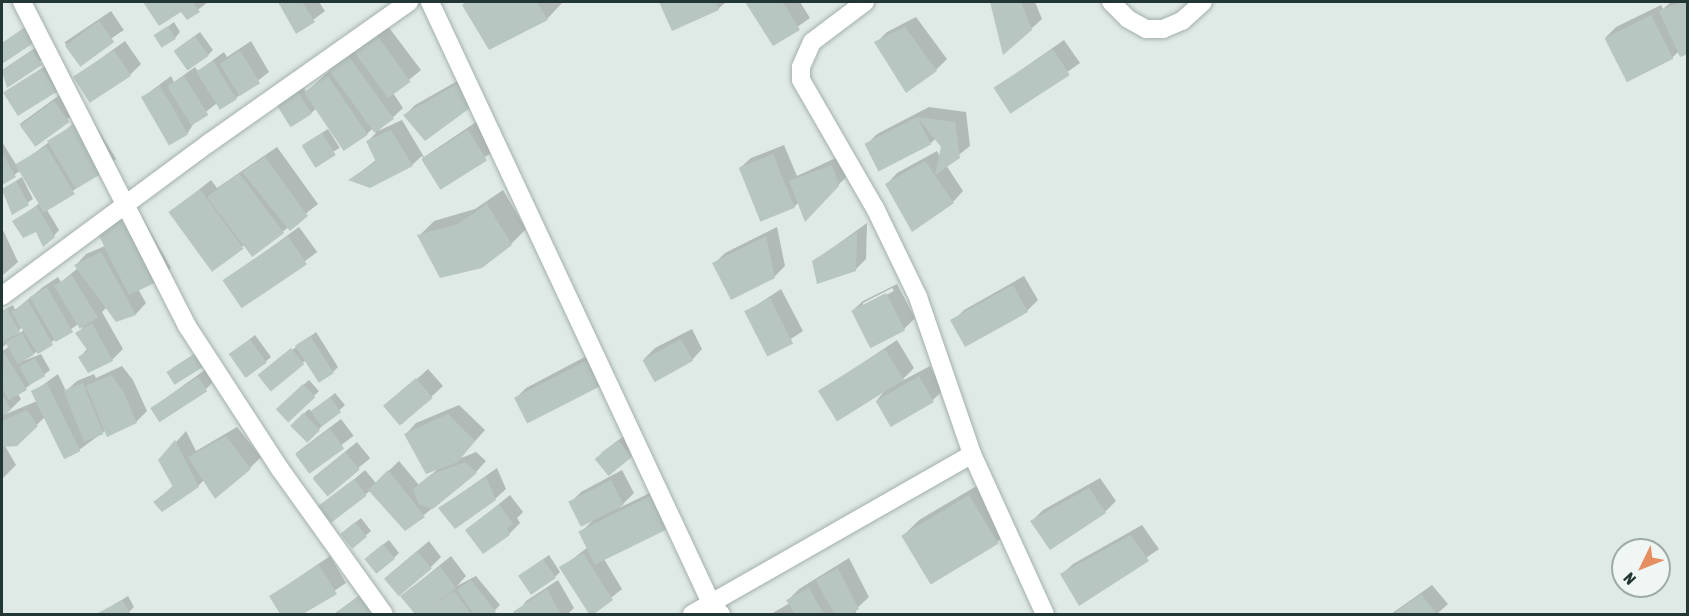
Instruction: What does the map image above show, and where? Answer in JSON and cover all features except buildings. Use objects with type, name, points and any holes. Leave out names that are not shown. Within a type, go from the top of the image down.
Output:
[{"type":"street","points":[[22,2],[124,207],[188,326],[280,469],[384,615]]},
{"type":"street","points":[[2,296],[409,2]]},
{"type":"street","points":[[430,2],[716,609]]},
{"type":"street","points":[[865,2],[812,42],[801,67],[801,80],[875,208],[918,297],[972,454],[1045,615]]},
{"type":"street","points":[[1111,2],[1128,19],[1146,29],[1163,28],[1182,21],[1203,2]]},
{"type":"street","points":[[692,615],[716,609],[972,454]]}]
